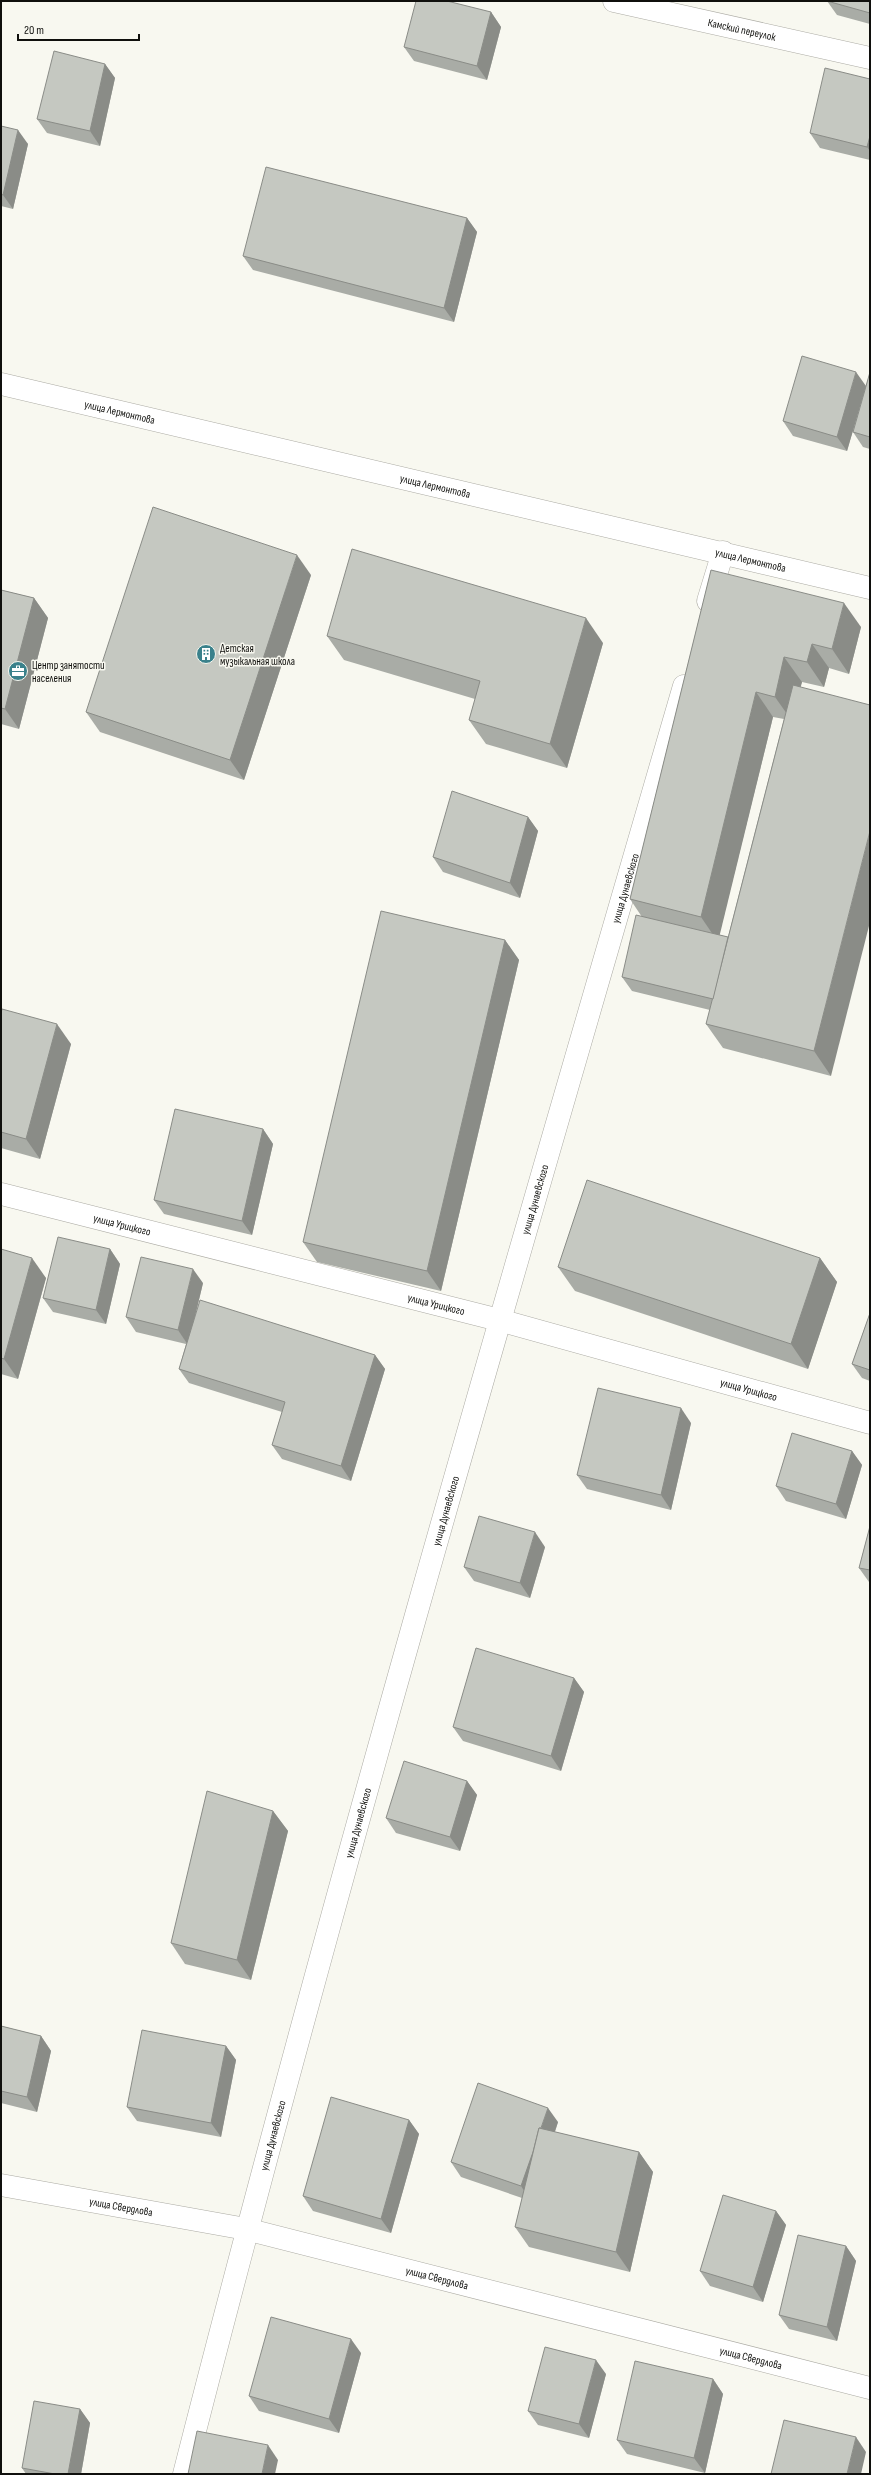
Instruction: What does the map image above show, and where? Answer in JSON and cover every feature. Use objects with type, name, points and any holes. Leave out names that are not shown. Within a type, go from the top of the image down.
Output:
[{"type":"street","name":"Камский переулок","points":[[614,1],[870,58]]},
{"type":"street","name":"улица Лермонтова","points":[[1,384],[723,552],[870,588]]},
{"type":"street","points":[[702,621],[723,552]]},
{"type":"street","name":"улица Дунаевского","points":[[184,2474],[246,2229],[500,1320],[689,668]]},
{"type":"street","name":"улица Урицкого","points":[[1,1194],[500,1320],[870,1422]]},
{"type":"street","name":"улица Свердлова","points":[[1,2185],[246,2229],[870,2388]]},
{"type":"building","points":[[416,1],[447,1],[491,12],[477,66],[404,47]]},
{"type":"building","points":[[827,1],[870,1],[870,13]]},
{"type":"building","points":[[54,51],[105,64],[90,131],[37,119]]},
{"type":"building","points":[[825,68],[870,79],[870,136],[867,147],[810,133]]},
{"type":"building","points":[[1,126],[18,130],[3,195],[1,194]]},
{"type":"building","points":[[266,167],[467,218],[444,308],[243,256]]},
{"type":"building","points":[[802,356],[856,372],[837,437],[783,421]]},
{"type":"building","points":[[870,372],[870,437],[853,432]]},
{"type":"building","name":"Детская музыкальная школа","points":[[153,507],[297,555],[230,760],[86,712]]},
{"type":"building","points":[[352,549],[586,618],[550,744],[469,720],[480,681],[327,636]]},
{"type":"building","points":[[711,570],[844,603],[832,649],[812,644],[807,662],[784,657],[775,697],[756,692],[701,917],[630,899]]},
{"type":"building","points":[[1,590],[34,598],[5,709],[1,708]]},
{"type":"building","points":[[793,685],[870,705],[870,831],[814,1051],[706,1024]]},
{"type":"building","points":[[452,791],[528,817],[510,883],[433,857]]},
{"type":"building","points":[[381,911],[505,940],[427,1271],[303,1242]]},
{"type":"building","points":[[636,915],[728,937],[713,999],[622,977]]},
{"type":"building","points":[[2,1009],[57,1024],[26,1139],[1,1132]]},
{"type":"building","points":[[175,1109],[263,1129],[242,1221],[154,1200]]},
{"type":"building","points":[[587,1180],[820,1258],[791,1344],[558,1267]]},
{"type":"building","points":[[58,1237],[110,1249],[96,1310],[43,1298]]},
{"type":"building","points":[[1,1249],[32,1258],[4,1359],[1,1358]]},
{"type":"building","points":[[141,1257],[193,1269],[178,1330],[126,1317]]},
{"type":"building","points":[[200,1300],[375,1355],[341,1466],[272,1445],[285,1402],[179,1369]]},
{"type":"building","points":[[870,1313],[870,1370],[852,1364]]},
{"type":"building","points":[[598,1388],[681,1408],[661,1495],[577,1475]]},
{"type":"building","points":[[792,1433],[852,1451],[836,1504],[776,1486]]},
{"type":"building","points":[[479,1516],[535,1532],[520,1583],[464,1567]]},
{"type":"building","points":[[870,1526],[870,1570],[859,1568]]},
{"type":"building","points":[[476,1648],[574,1678],[551,1756],[453,1727]]},
{"type":"building","points":[[404,1761],[467,1781],[450,1837],[386,1818]]},
{"type":"building","points":[[207,1791],[273,1811],[237,1960],[171,1943]]},
{"type":"building","points":[[1,2026],[41,2036],[27,2097],[1,2091]]},
{"type":"building","points":[[142,2030],[226,2046],[211,2123],[127,2107]]},
{"type":"building","points":[[478,2083],[548,2108],[541,2128],[539,2128],[533,2152],[521,2186],[451,2162]]},
{"type":"building","points":[[331,2097],[409,2120],[381,2219],[303,2196]]},
{"type":"building","points":[[539,2128],[639,2152],[616,2252],[515,2227]]},
{"type":"building","points":[[723,2195],[776,2211],[753,2287],[700,2271]]},
{"type":"building","points":[[798,2235],[846,2246],[827,2327],[779,2315]]},
{"type":"building","points":[[271,2317],[351,2339],[329,2419],[249,2396]]},
{"type":"building","points":[[545,2347],[596,2360],[579,2424],[528,2411]]},
{"type":"building","points":[[635,2361],[713,2379],[694,2458],[617,2440]]},
{"type":"building","points":[[34,2401],[80,2409],[68,2474],[55,2474],[22,2468]]},
{"type":"building","points":[[784,2420],[856,2437],[847,2474],[771,2474]]},
{"type":"building","points":[[197,2431],[268,2445],[262,2474],[188,2474]]},
{"type":"place","name":"Детская музыкальная школа","points":[[206,654]]},
{"type":"place","name":"Центр занятости населения","points":[[18,671]]}]
